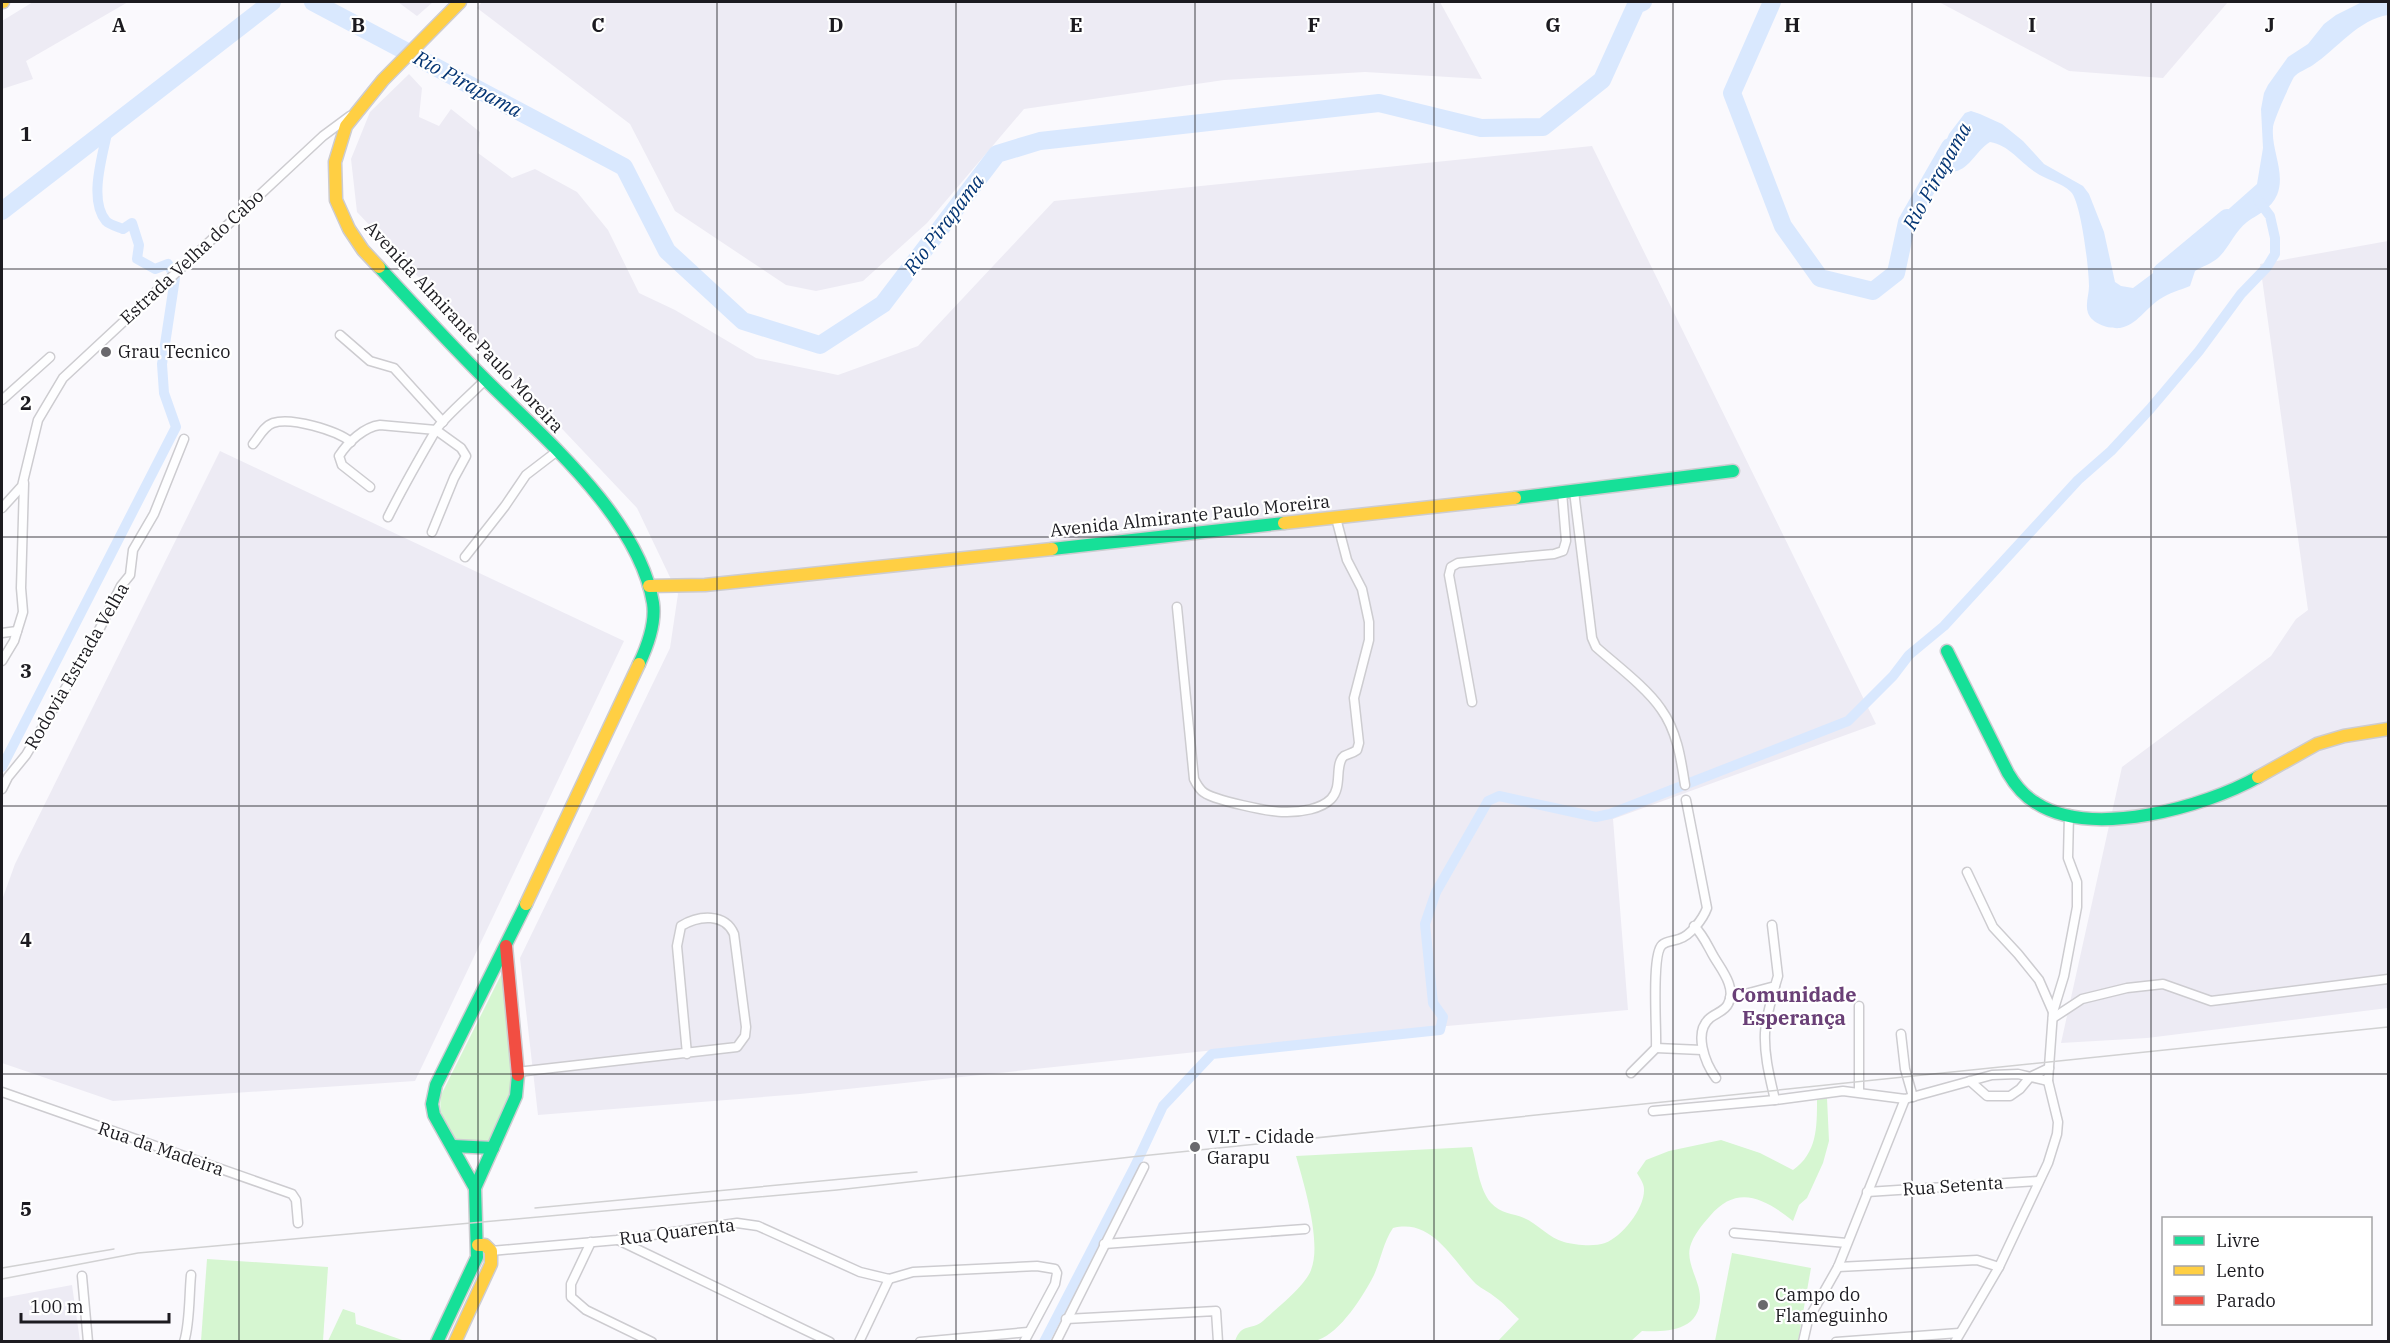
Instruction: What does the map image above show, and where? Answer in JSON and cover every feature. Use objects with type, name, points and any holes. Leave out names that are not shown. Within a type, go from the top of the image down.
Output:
[{"type":"main road","name":"Avenida Almirante Paulo Moreira","points":[[437,1341],[472,1270],[478,1245],[475,1188],[434,1115],[432,1104],[436,1085],[506,945],[643,655],[653,619],[654,603],[650,586],[625,534],[603,505],[556,452],[363,250],[345,221],[336,200],[335,162],[346,126],[383,80],[460,2]]},
{"type":"main road","name":"Avenida Almirante Paulo Moreira","points":[[650,586],[705,585],[872,569],[1568,492],[1733,471]]},
{"type":"main road","points":[[1947,651],[1965,681],[1996,752],[2019,790],[2035,803],[2069,814],[2115,819],[2164,812],[2227,793],[2317,745],[2346,736],[2388,729]]},
{"type":"main road","name":"Avenida Almirante Paulo Moreira","points":[[475,1188],[516,1096],[517,1072],[506,945]]},
{"type":"main road","points":[[453,1146],[493,1148]]},
{"type":"main road","points":[[455,1341],[488,1275],[491,1251],[485,1245],[478,1245]]},
{"type":"street","name":"Estrada Velha do Cabo","points":[[2,661],[17,631],[23,612],[21,588],[24,480],[32,440],[38,420],[63,378],[189,258],[323,136],[354,114]]},
{"type":"street","points":[[340,335],[370,361],[394,368],[443,422]]},
{"type":"street","points":[[2,400],[50,357]]},
{"type":"street","points":[[388,517],[413,467],[436,430],[485,380]]},
{"type":"street","points":[[253,444],[265,429],[276,422],[316,426],[344,436],[351,441]]},
{"type":"street","points":[[370,487],[342,465],[339,460],[351,441],[366,429],[380,424],[436,430],[461,448],[466,456],[454,478],[432,532]]},
{"type":"street","name":"Rodovia Estrada Velha","points":[[2,789],[8,777],[26,755],[130,575],[134,550],[154,514],[184,439]]},
{"type":"street","points":[[465,557],[506,506],[526,475],[556,452]]},
{"type":"street","name":"Estrada Velha do Cabo","points":[[2,508],[18,493],[24,480]]},
{"type":"street","points":[[1472,702],[1449,575],[1451,567],[1458,563],[1554,554],[1563,551],[1566,542],[1568,492]]},
{"type":"street","points":[[1568,492],[1592,638],[1596,647],[1655,701],[1665,714],[1681,759],[1685,785]]},
{"type":"street","points":[[1177,607],[1194,779],[1201,791],[1229,801],[1286,813],[1319,807],[1330,801],[1336,793],[1343,757],[1357,750],[1359,743],[1354,698],[1369,639],[1367,605],[1362,589],[1347,560],[1336,518]]},
{"type":"street","points":[[2,633],[17,631]]},
{"type":"street","points":[[1631,1073],[1656,1048],[1656,974],[1659,947],[1682,939],[1689,934],[1706,913],[1708,902],[1699,869],[1686,800]]},
{"type":"street","points":[[1836,1341],[1957,1337],[1999,1267],[2048,1162],[2057,1134],[2055,1107],[2048,1082],[2054,1015],[2063,984],[2077,907],[2077,882],[2068,858],[2069,814]]},
{"type":"street","points":[[1967,872],[1993,927],[2019,954],[2039,980],[2054,1015]]},
{"type":"street","points":[[517,1072],[687,1054],[737,1047],[745,1036],[734,934],[726,922],[720,918],[688,922],[681,926],[679,934],[677,946],[687,1054]]},
{"type":"street","points":[[1694,926],[1707,941],[1712,954],[1725,972],[1730,998],[1725,1008],[1708,1019],[1704,1026],[1702,1050],[1709,1069],[1716,1078]]},
{"type":"street","points":[[1772,926],[1778,976],[1766,1020],[1765,1042],[1768,1071],[1775,1100]]},
{"type":"street","points":[[2054,1015],[2082,999],[2127,988],[2163,984],[2211,1001],[2388,979]]},
{"type":"street","points":[[1730,998],[1775,986]]},
{"type":"street","points":[[1859,1006],[1859,1091]]},
{"type":"street","points":[[1803,1341],[1808,1320],[1838,1267],[1909,1098],[1901,1034]]},
{"type":"street","points":[[1656,1048],[1702,1050]]},
{"type":"street","points":[[1970,1081],[1981,1093],[1996,1098],[2010,1096],[2020,1089],[2030,1077],[2049,1068]]},
{"type":"street","points":[[1653,1111],[1859,1091],[1909,1098],[1992,1075],[2019,1074],[2048,1082]]},
{"type":"street","name":"Rua da Madeira","points":[[2,1092],[292,1194],[296,1200],[298,1223]]},
{"type":"street","points":[[1056,1341],[1144,1167]]},
{"type":"street","name":"Rua Setenta","points":[[1868,1192],[2038,1181]]},
{"type":"street","name":"Rua Quarenta","points":[[491,1251],[617,1240],[737,1223],[770,1231],[860,1272],[889,1279]]},
{"type":"street","points":[[1104,1244],[1305,1229]]},
{"type":"street","points":[[1734,1233],[1847,1243]]},
{"type":"street","points":[[617,1240],[830,1341]]},
{"type":"street","points":[[591,1242],[571,1284],[571,1297],[586,1310],[652,1341]]},
{"type":"street","points":[[1838,1267],[1977,1260],[1999,1267]]},
{"type":"street","points":[[859,1341],[889,1279],[913,1272],[1037,1266],[1055,1269],[1057,1273],[1055,1284],[1024,1341]]},
{"type":"street","points":[[184,1341],[188,1328],[186,1320],[191,1275]]},
{"type":"street","points":[[82,1276],[88,1341]]},
{"type":"street","points":[[1066,1319],[1215,1311],[1218,1341]]},
{"type":"street","points":[[920,1341],[1028,1332]]},
{"type":"shaded area","points":[[33,2],[128,2],[26,61],[33,79],[2,89],[2,21]]},
{"type":"shaded area","points":[[398,2],[433,2],[417,16]]},
{"type":"shaded area","points":[[482,2],[1440,2],[1482,79],[1365,72],[1224,80],[1024,109],[927,223],[863,281],[816,291],[786,285],[675,211],[630,124],[477,8]]},
{"type":"shaded area","points":[[1939,2],[2228,2],[2163,78],[2069,71]]},
{"type":"shaded area","points":[[409,74],[422,88],[419,117],[439,126],[451,109],[480,132],[478,153],[512,178],[535,169],[577,192],[608,230],[639,293],[675,310],[756,358],[838,375],[918,346],[1054,201],[1592,146],[1876,724],[1613,819],[1628,1010],[1413,1029],[800,1094],[538,1115],[520,958],[670,648],[678,594],[637,508],[357,212],[351,159],[370,112]]},
{"type":"shaded area","points":[[2388,241],[2388,1008],[2147,1038],[2061,1043],[2122,767],[2271,656],[2296,619],[2308,610],[2260,264]]},
{"type":"shaded area","points":[[220,451],[624,641],[415,1081],[113,1101],[2,1063],[2,900],[15,864]]},
{"type":"shaded area","points":[[72,1285],[80,1341],[2,1341],[2,1298]]},
{"type":"green space","points":[[503,971],[516,1081],[489,1143],[465,1143],[452,1136],[444,1124],[441,1095]]},
{"type":"green space","points":[[1827,1098],[1829,1141],[1823,1163],[1807,1198],[1799,1205],[1793,1221],[1772,1206],[1751,1198],[1740,1197],[1720,1206],[1701,1227],[1690,1247],[1690,1260],[1700,1297],[1699,1308],[1695,1317],[1680,1327],[1671,1330],[1642,1331],[1631,1341],[1498,1341],[1519,1319],[1498,1299],[1476,1284],[1450,1253],[1431,1235],[1419,1229],[1407,1227],[1393,1228],[1364,1293],[1343,1322],[1326,1336],[1318,1340],[1302,1342],[1235,1341],[1241,1331],[1259,1324],[1290,1297],[1311,1270],[1314,1258],[1313,1229],[1296,1156],[1472,1147],[1484,1191],[1495,1207],[1520,1216],[1564,1242],[1596,1245],[1612,1240],[1637,1213],[1644,1189],[1637,1173],[1646,1160],[1669,1151],[1721,1140],[1760,1153],[1793,1170],[1807,1156],[1811,1148],[1816,1130],[1817,1100]]},
{"type":"green space","name":"Campo do Flameguinho","points":[[1732,1253],[1811,1268],[1798,1341],[1715,1341]]},
{"type":"green space","points":[[207,1259],[328,1267],[323,1341],[201,1341]]},
{"type":"green space","points":[[343,1309],[355,1313],[356,1324],[405,1341],[328,1341]]},
{"type":"water","points":[[2362,2],[2388,2],[2388,15],[2367,22],[2313,65],[2294,77],[2286,94],[2273,128],[2280,178],[2274,200],[2268,208],[2243,226],[2218,258],[2195,271],[2190,286],[2160,299],[2126,326],[2106,327],[2093,320],[2088,313],[2089,277],[2084,236],[2075,198],[2071,192],[2035,172],[2003,147],[1990,142],[1962,169],[1947,171],[1938,167],[1949,134],[1965,113],[1971,111],[2002,124],[2023,141],[2044,164],[2083,186],[2089,194],[2104,232],[2115,282],[2121,286],[2133,288],[2172,259],[2190,254],[2203,246],[2213,223],[2257,184],[2263,148],[2261,109],[2268,85],[2288,57],[2308,44],[2324,24]]},
{"type":"waterway","name":"Rio Pirapama","points":[[2,211],[272,2]]},
{"type":"waterway","name":"Rio Pirapama","points":[[313,2],[624,167],[667,251],[743,321],[820,345],[883,304],[997,154],[1040,141],[1379,103],[1481,128],[1543,127],[1602,80],[1636,5],[1643,2]]},
{"type":"waterway","name":"Rio Pirapama","points":[[1772,2],[1732,93],[1783,226],[1820,278],[1873,291],[1896,273],[1907,222],[1950,147]]},
{"type":"waterway","points":[[2,767],[176,427],[164,393],[162,364],[175,278],[168,264],[155,269],[137,259],[139,245],[132,223],[123,229],[106,221],[101,212],[98,201],[98,176],[108,129]]},
{"type":"waterway","points":[[1044,1342],[1135,1166],[1163,1106],[1212,1054],[1440,1030],[1443,1017],[1433,1003],[1425,924],[1436,892],[1488,801],[1499,796],[1596,817],[1610,814],[1848,721],[1893,676],[1909,655],[1944,626],[2078,480],[2111,451],[2150,409],[2199,351],[2241,294],[2267,267],[2275,254],[2275,238],[2270,216],[2258,200]]},
{"type":"waterway","name":"Rio Pirapama","points":[[2162,272],[2227,218]]},
{"type":"tram line","points":[[2,1279],[138,1253],[837,1190],[1131,1157],[2388,1027]]},
{"type":"tram line","points":[[535,1208],[917,1172]]},
{"type":"tram line","points":[[2,1268],[114,1249]]},
{"type":"traffic: fast","points":[[379,267],[472,366],[586,481],[629,540],[644,571],[654,611],[648,643],[639,664]]},
{"type":"traffic: fast","points":[[1515,498],[1733,471]]},
{"type":"traffic: fast","points":[[1052,549],[1284,523]]},
{"type":"traffic: fast","points":[[1947,651],[2014,782],[2036,803],[2059,813],[2087,818],[2117,819],[2148,815],[2209,799],[2258,777]]},
{"type":"traffic: fast","points":[[475,1188],[434,1115],[432,1104],[436,1085],[526,904]]},
{"type":"traffic: fast","points":[[437,1342],[477,1257],[475,1188],[516,1096],[518,1075]]},
{"type":"traffic: fast","points":[[453,1146],[493,1148]]},
{"type":"traffic: slow","points":[[379,267],[363,250],[349,229],[336,200],[335,162],[346,126],[383,80],[460,2]]},
{"type":"traffic: slow","points":[[1284,523],[1515,498]]},
{"type":"traffic: slow","points":[[649,586],[705,585],[1052,549]]},
{"type":"traffic: slow","points":[[526,904],[639,664]]},
{"type":"traffic: slow","points":[[2258,777],[2317,744],[2344,736],[2388,729]]},
{"type":"traffic: slow","points":[[455,1342],[491,1264],[491,1251],[485,1245],[478,1245]]},
{"type":"traffic: jam","points":[[506,946],[518,1075]]},
{"type":"place","name":"Grau Tecnico","points":[[106,352]]},
{"type":"place","name":"VLT - Cidade Garapu","points":[[1195,1147]]},
{"type":"place","name":"Campo do Flameguinho","points":[[1763,1305]]},
{"type":"district","name":"Comunidade Esperança","points":[[1794,1006]]}]
